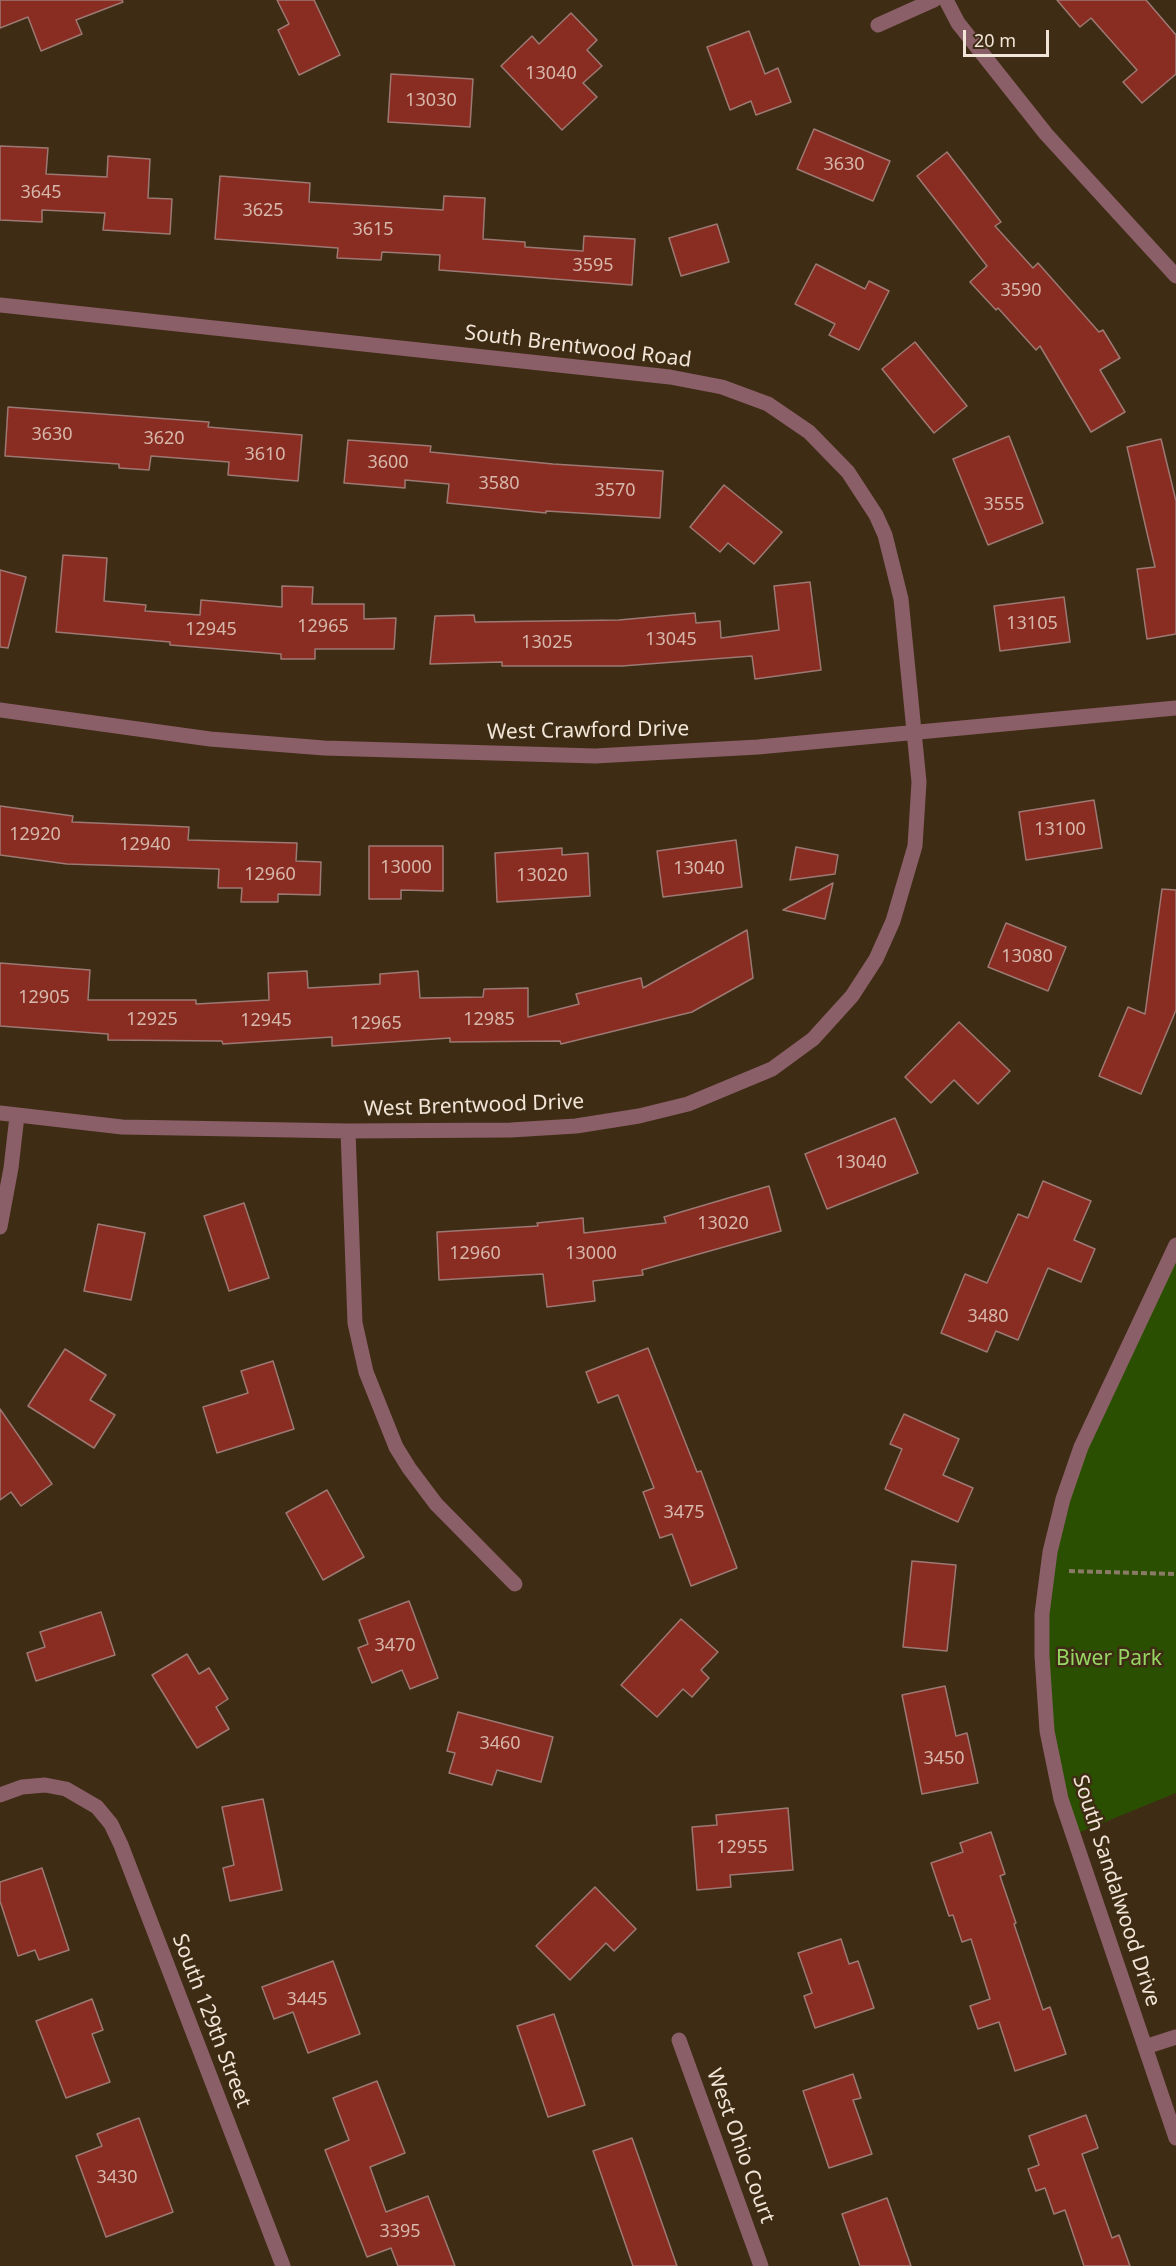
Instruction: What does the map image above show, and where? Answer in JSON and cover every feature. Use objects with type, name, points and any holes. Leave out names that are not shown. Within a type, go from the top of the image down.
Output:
[{"type":"street","points":[[878,25],[934,0]]},
{"type":"street","points":[[946,0],[958,22],[1033,119],[1176,276]]},
{"type":"street","name":"South Brentwood Road","points":[[0,305],[670,376],[722,387],[768,404],[809,432],[848,472],[876,515],[885,535],[901,599],[914,735]]},
{"type":"street","name":"West Crawford Drive","points":[[0,710],[210,739],[429,752],[595,756],[914,735],[1176,708]]},
{"type":"street","name":"West Brentwood Drive","points":[[0,1113],[122,1127],[348,1131],[511,1130],[586,1124],[639,1116],[688,1104],[747,1082],[772,1069],[813,1040],[852,996],[876,959],[893,921],[915,846],[919,782],[914,735]]},
{"type":"street","points":[[0,1227],[11,1168],[17,1116]]},
{"type":"street","points":[[348,1131],[355,1323],[366,1372],[396,1447],[409,1468],[436,1504],[515,1584]]},
{"type":"street","name":"South Sandalwood Drive","points":[[1176,1245],[1081,1448],[1063,1499],[1048,1570],[1042,1614],[1047,1731],[1061,1799],[1176,2138]]},
{"type":"street","name":"South 129th Street","points":[[0,1795],[22,1787],[45,1785],[66,1789],[97,1807],[111,1824],[283,2266]]},
{"type":"street","points":[[1145,2047],[1176,2037]]},
{"type":"street","name":"West Ohio Court","points":[[679,2040],[761,2266]]},
{"type":"path","points":[[1048,1570],[1176,1574]]},
{"type":"green space","name":"Biwer Park","points":[[1176,1242],[1176,1793],[1073,1835],[1047,1731],[1050,1552],[1092,1423]]},
{"type":"building","points":[[0,0],[122,0],[123,2],[76,20],[82,34],[41,51],[28,17],[0,28]]},
{"type":"building","points":[[277,0],[314,0],[340,55],[299,75],[278,30],[289,24]]},
{"type":"building","points":[[1057,0],[1146,0],[1176,35],[1176,74],[1142,103],[1123,82],[1137,70],[1091,18],[1080,27]]},
{"type":"building","points":[[571,13],[597,40],[587,50],[602,66],[583,83],[597,97],[562,130],[501,66],[532,36],[539,44]]},
{"type":"building","points":[[749,31],[765,74],[778,68],[791,102],[756,115],[751,101],[730,110],[707,47]]},
{"type":"building","points":[[391,74],[473,79],[470,127],[388,122]]},
{"type":"building","points":[[814,129],[890,161],[873,201],[797,169]]},
{"type":"building","points":[[0,146],[48,148],[46,174],[107,177],[108,156],[150,159],[148,198],[172,199],[170,234],[103,230],[105,213],[42,210],[42,222],[0,220]]},
{"type":"building","points":[[947,152],[1001,222],[995,226],[1033,268],[1038,263],[1099,332],[1103,330],[1120,358],[1100,370],[1125,412],[1091,432],[1040,346],[1036,350],[998,308],[996,310],[970,282],[987,266],[917,176]]},
{"type":"building","points":[[220,176],[310,183],[309,202],[443,210],[444,196],[485,198],[483,239],[525,242],[525,247],[583,251],[584,236],[635,239],[632,285],[439,270],[440,255],[382,252],[381,260],[337,258],[338,248],[215,239]]},
{"type":"building","points":[[717,224],[729,262],[681,276],[669,238]]},
{"type":"building","points":[[816,264],[865,289],[869,281],[889,291],[859,350],[829,335],[835,324],[795,304]]},
{"type":"building","points":[[915,342],[967,406],[934,433],[882,369]]},
{"type":"building","points":[[8,407],[209,422],[208,427],[302,435],[298,481],[228,475],[229,462],[151,456],[149,470],[119,468],[119,464],[5,456]]},
{"type":"building","points":[[1009,436],[1043,523],[988,545],[953,459]]},
{"type":"building","points":[[1161,439],[1176,501],[1176,634],[1147,639],[1137,569],[1155,567],[1127,447]]},
{"type":"building","points":[[348,440],[431,446],[430,452],[553,464],[663,471],[660,518],[546,511],[546,513],[447,503],[449,484],[405,480],[405,488],[344,483]]},
{"type":"building","points":[[724,485],[782,532],[754,564],[728,543],[720,552],[690,527]]},
{"type":"building","points":[[63,555],[107,558],[104,601],[146,605],[145,611],[200,615],[201,600],[282,607],[282,586],[313,587],[312,604],[364,604],[364,619],[396,618],[394,649],[315,649],[315,659],[281,659],[281,654],[170,645],[170,642],[56,632]]},
{"type":"building","points":[[0,570],[26,577],[8,648],[0,647]]},
{"type":"building","points":[[810,582],[821,670],[755,679],[752,656],[622,666],[502,666],[502,662],[430,664],[435,616],[474,615],[475,622],[619,620],[695,613],[696,623],[720,621],[721,638],[779,630],[774,586]]},
{"type":"building","points":[[1064,597],[1070,642],[1000,651],[994,606]]},
{"type":"building","points":[[1094,800],[1102,848],[1026,860],[1019,812]]},
{"type":"building","points":[[0,806],[73,816],[72,822],[189,827],[188,840],[297,843],[296,861],[321,862],[320,895],[278,894],[278,902],[241,902],[242,888],[218,888],[219,869],[67,864],[0,855]]},
{"type":"building","points":[[736,840],[742,887],[663,897],[657,851]]},
{"type":"building","points":[[369,846],[443,846],[443,891],[401,890],[401,899],[369,899]]},
{"type":"building","points":[[796,847],[838,855],[835,874],[790,880]]},
{"type":"building","points":[[562,848],[562,855],[588,853],[590,896],[497,902],[495,853]]},
{"type":"building","points":[[833,883],[825,919],[783,910]]},
{"type":"building","points":[[1162,889],[1176,890],[1176,1010],[1141,1094],[1099,1076],[1128,1007],[1145,1014]]},
{"type":"building","points":[[1006,923],[1066,947],[1048,991],[988,967]]},
{"type":"building","points":[[747,930],[753,978],[692,1012],[561,1044],[560,1041],[450,1042],[450,1038],[332,1046],[332,1037],[223,1044],[222,1041],[108,1040],[108,1034],[0,1026],[0,963],[90,970],[88,1000],[196,1000],[196,1004],[269,1000],[268,973],[307,971],[308,988],[380,984],[380,974],[418,971],[420,998],[483,997],[484,989],[528,988],[528,1017],[579,1004],[576,994],[641,978],[643,988]]},
{"type":"building","points":[[959,1022],[1010,1071],[978,1104],[954,1080],[931,1103],[905,1077]]},
{"type":"building","points":[[895,1118],[918,1173],[827,1209],[805,1154]]},
{"type":"building","points":[[1043,1181],[1091,1201],[1074,1240],[1095,1249],[1081,1282],[1048,1268],[1018,1340],[996,1331],[987,1352],[941,1333],[965,1274],[987,1283],[1018,1214],[1028,1218]]},
{"type":"building","points":[[769,1186],[781,1231],[642,1270],[643,1275],[593,1281],[595,1301],[547,1307],[543,1274],[439,1280],[437,1232],[538,1226],[537,1223],[583,1218],[584,1233],[666,1223],[664,1217]]},
{"type":"building","points":[[244,1203],[269,1278],[229,1291],[204,1216]]},
{"type":"building","points":[[98,1224],[145,1233],[131,1300],[84,1291]]},
{"type":"building","points":[[648,1348],[697,1472],[701,1471],[737,1568],[691,1586],[672,1534],[660,1538],[643,1492],[654,1488],[618,1395],[598,1403],[586,1372]]},
{"type":"building","points":[[65,1349],[106,1375],[90,1400],[115,1415],[94,1448],[28,1406]]},
{"type":"building","points":[[273,1361],[294,1429],[217,1453],[203,1407],[248,1393],[241,1371]]},
{"type":"building","points":[[0,1409],[52,1484],[21,1506],[11,1492],[0,1500]]},
{"type":"building","points":[[904,1414],[959,1439],[943,1475],[973,1488],[958,1522],[885,1489],[902,1449],[890,1444]]},
{"type":"building","points":[[327,1490],[364,1557],[323,1580],[286,1513]]},
{"type":"building","points":[[912,1561],[956,1565],[947,1651],[903,1647]]},
{"type":"building","points":[[409,1601],[438,1678],[410,1689],[402,1670],[372,1683],[358,1648],[368,1644],[359,1620]]},
{"type":"building","points":[[101,1612],[115,1655],[36,1681],[27,1653],[45,1647],[40,1632]]},
{"type":"building","points":[[681,1619],[718,1652],[701,1670],[709,1678],[692,1697],[683,1689],[657,1717],[621,1685]]},
{"type":"building","points":[[187,1654],[199,1674],[209,1668],[228,1699],[216,1707],[229,1729],[197,1748],[152,1675]]},
{"type":"building","points":[[945,1686],[956,1736],[967,1733],[978,1783],[922,1794],[902,1695]]},
{"type":"building","points":[[458,1712],[553,1737],[541,1782],[497,1770],[492,1785],[449,1773],[455,1753],[447,1751]]},
{"type":"building","points":[[263,1799],[282,1890],[230,1901],[223,1868],[234,1865],[222,1807]]},
{"type":"building","points":[[788,1808],[793,1870],[730,1875],[731,1887],[697,1890],[692,1827],[717,1825],[716,1815]]},
{"type":"building","points":[[991,1832],[1005,1874],[1000,1876],[1016,1923],[1014,1924],[1043,2010],[1050,2007],[1066,2054],[1015,2071],[999,2022],[978,2029],[970,2006],[990,1999],[971,1939],[962,1942],[953,1915],[949,1916],[931,1863],[963,1852],[960,1843]]},
{"type":"building","points":[[42,1868],[69,1950],[39,1960],[35,1950],[18,1956],[0,1901],[0,1882]]},
{"type":"building","points":[[595,1887],[636,1929],[614,1951],[606,1943],[570,1980],[536,1946]]},
{"type":"building","points":[[841,1939],[849,1964],[858,1961],[874,2008],[815,2028],[804,1996],[812,1993],[798,1953]]},
{"type":"building","points":[[333,1961],[360,2034],[308,2053],[293,2012],[274,2019],[262,1987]]},
{"type":"building","points":[[92,1999],[103,2030],[92,2034],[110,2082],[66,2098],[36,2021]]},
{"type":"building","points":[[554,2014],[585,2105],[548,2117],[517,2026]]},
{"type":"building","points":[[853,2074],[861,2098],[853,2100],[872,2154],[829,2168],[803,2091]]},
{"type":"building","points":[[377,2081],[405,2153],[370,2167],[386,2212],[428,2196],[455,2266],[398,2266],[391,2248],[367,2257],[325,2150],[349,2140],[333,2098]]},
{"type":"building","points":[[1086,2115],[1098,2148],[1082,2154],[1112,2238],[1119,2235],[1130,2266],[1084,2266],[1065,2210],[1054,2214],[1045,2188],[1036,2191],[1028,2169],[1039,2165],[1029,2136]]},
{"type":"building","points":[[139,2118],[173,2212],[106,2237],[76,2156],[102,2146],[97,2134]]},
{"type":"building","points":[[632,2138],[677,2266],[633,2266],[593,2151]]},
{"type":"building","points":[[887,2198],[911,2266],[860,2266],[842,2214]]}]
